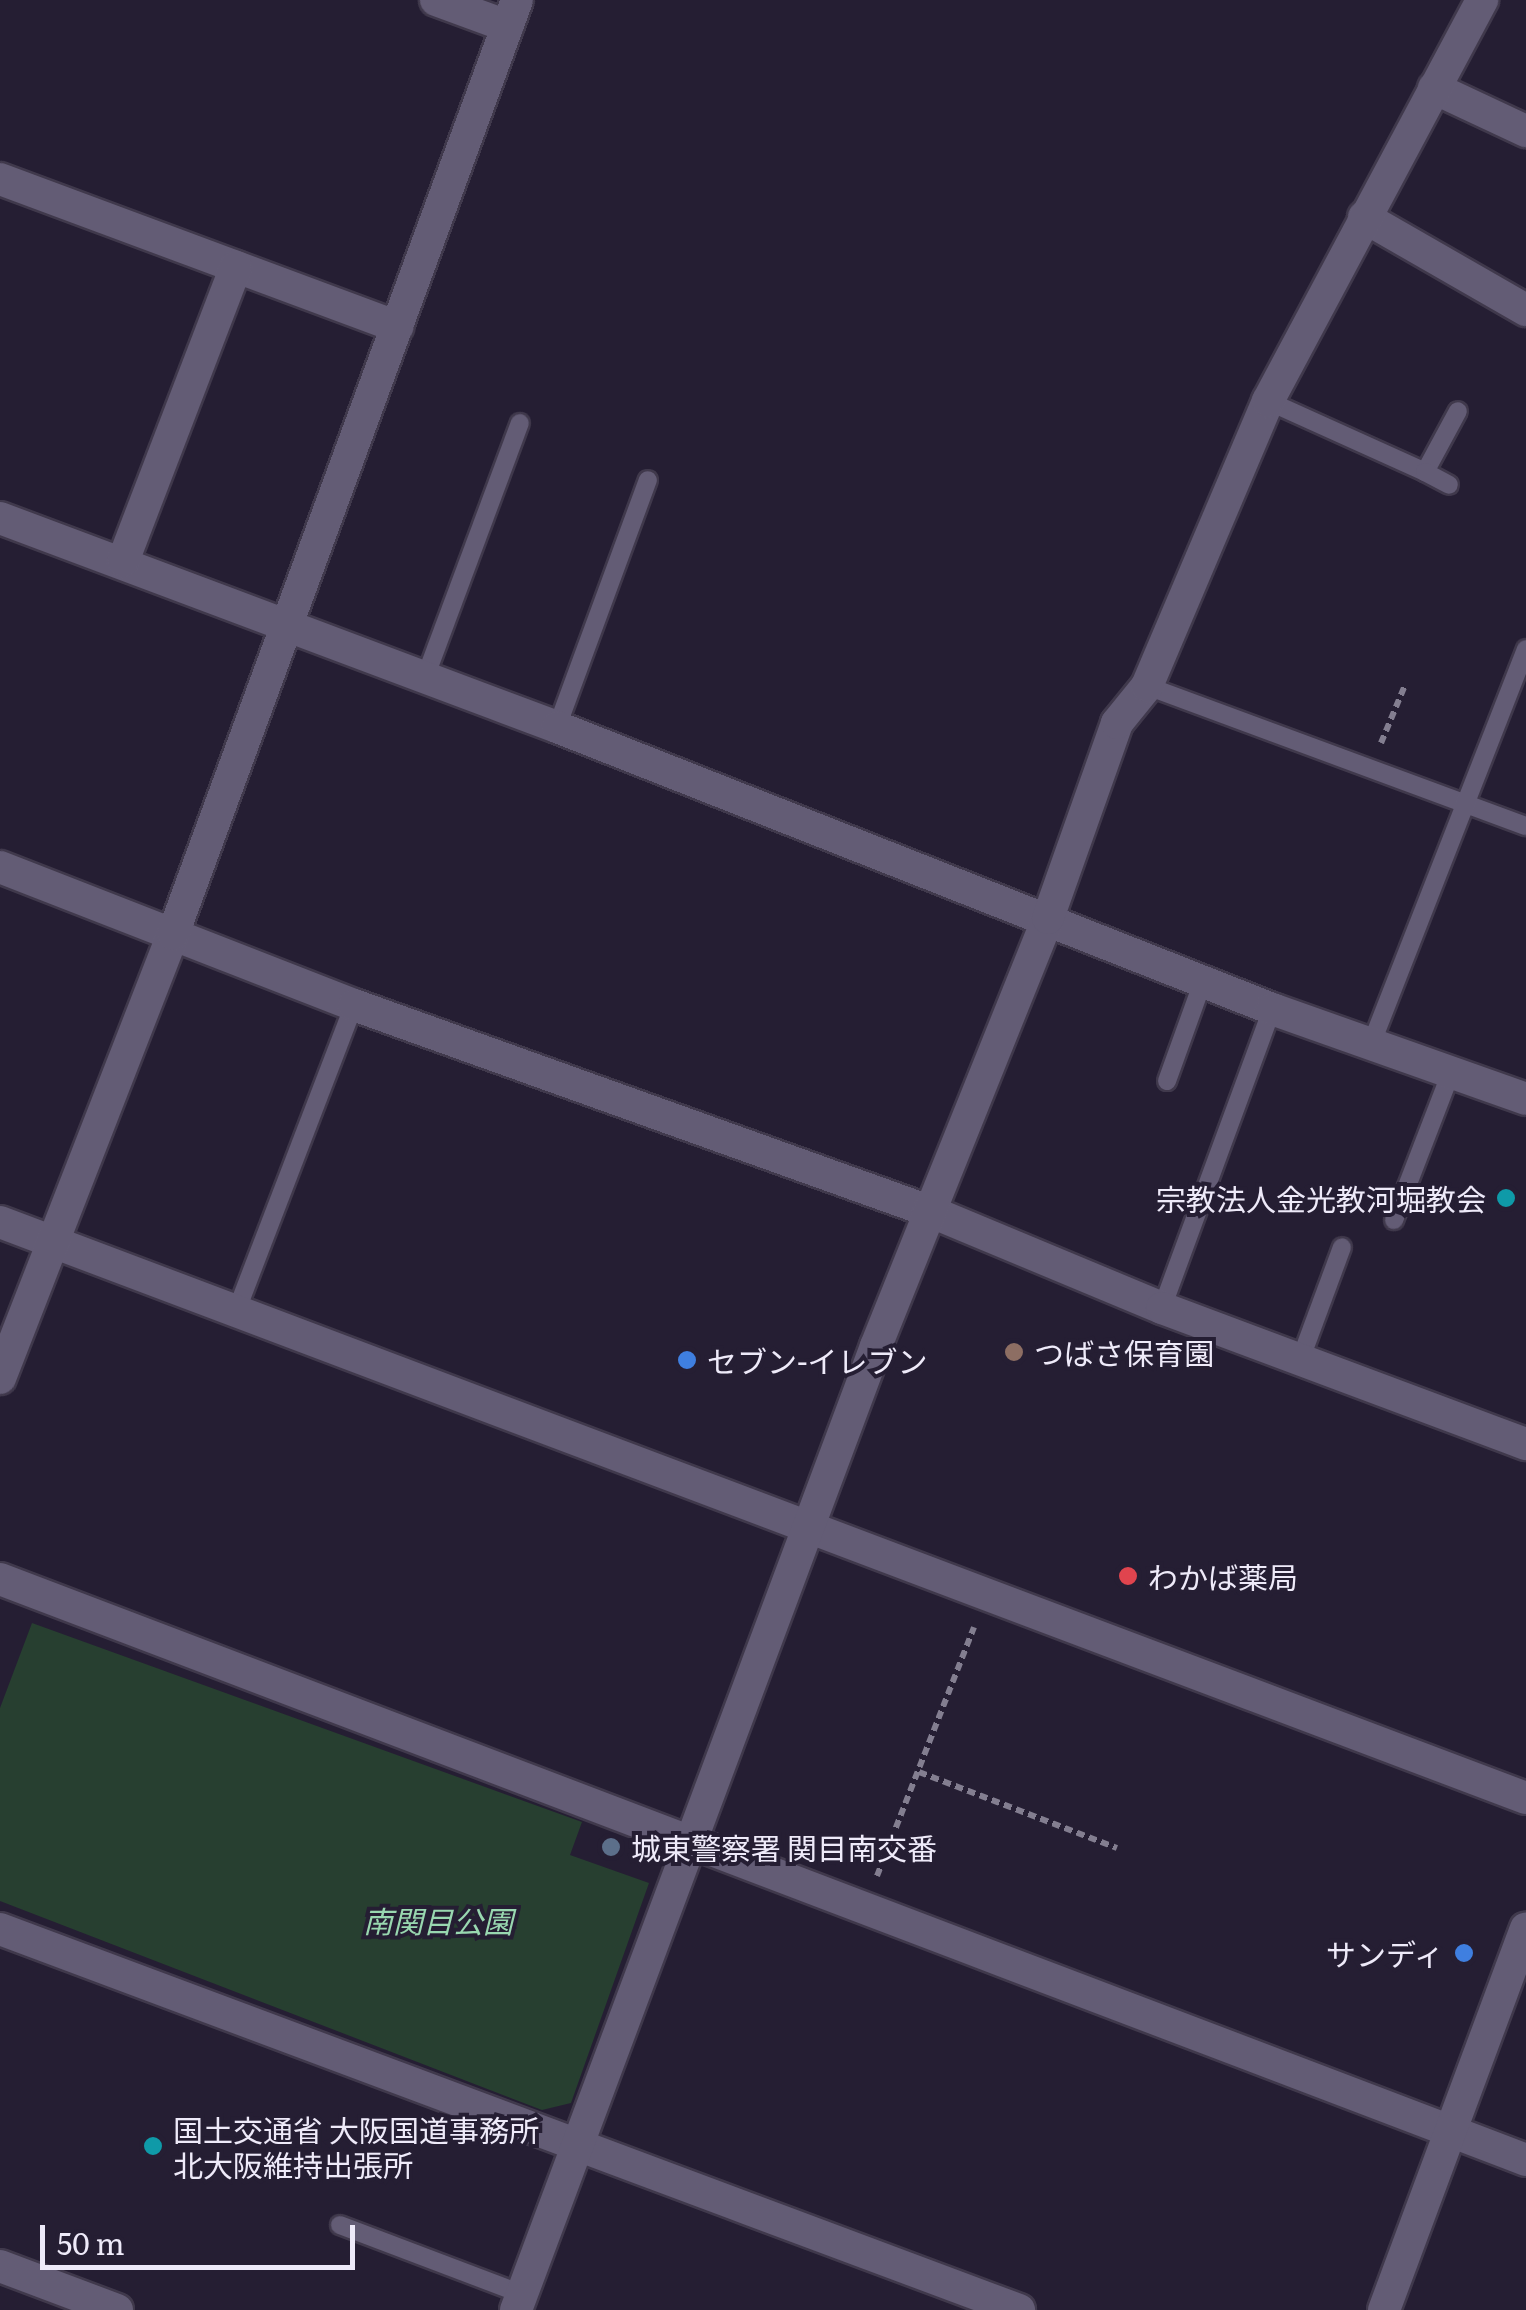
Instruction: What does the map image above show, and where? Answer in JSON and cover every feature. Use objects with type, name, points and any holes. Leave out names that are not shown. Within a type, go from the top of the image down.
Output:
[{"type":"street","points":[[0,1378],[173,934],[512,13],[436,0]]},
{"type":"street","points":[[519,2302],[876,1346],[1048,918],[1118,724],[1147,686],[1268,400],[1482,0]]},
{"type":"street","points":[[1434,88],[1526,131]]},
{"type":"street","points":[[0,178],[397,328]]},
{"type":"street","points":[[1364,217],[1526,310]]},
{"type":"street","points":[[122,561],[236,267]]},
{"type":"street","points":[[0,518],[557,727],[1272,1009],[1526,1100]]},
{"type":"street","points":[[0,867],[354,1004],[929,1212],[1162,1308],[1526,1444]]},
{"type":"street","points":[[0,1222],[809,1524],[1526,1798]]},
{"type":"street","points":[[0,1579],[1453,2136],[1526,2160]]},
{"type":"street","points":[[0,1929],[1019,2310]]},
{"type":"street","points":[[1384,2310],[1453,2136],[1526,1930]]},
{"type":"street","points":[[0,2266],[117,2310]]},
{"type":"lane","points":[[1268,400],[1450,485]]},
{"type":"lane","points":[[1425,472],[1458,411]]},
{"type":"lane","points":[[425,678],[520,423]]},
{"type":"lane","points":[[557,727],[648,480]]},
{"type":"lane","points":[[1372,1042],[1462,802],[1526,649]]},
{"type":"lane","points":[[1147,686],[1526,826]]},
{"type":"lane","points":[[1167,1081],[1203,981]]},
{"type":"lane","points":[[236,1312],[354,1004]]},
{"type":"lane","points":[[1162,1308],[1272,1009]]},
{"type":"lane","points":[[1394,1220],[1451,1072]]},
{"type":"lane","points":[[1301,1358],[1342,1247]]},
{"type":"lane","points":[[340,2225],[519,2302]]},
{"type":"path","points":[[1371,767],[1405,686]]},
{"type":"path","points":[[864,1907],[987,1593]]},
{"type":"path","points":[[919,1772],[1117,1848]]},
{"type":"green space","name":"南関目公園","points":[[32,1623],[582,1822],[570,1855],[649,1883],[571,2103],[542,2110],[0,1901],[0,1708]]},
{"type":"place","name":"宗教法人金光教河堀教会","points":[[1506,1198]]},
{"type":"place","name":"つばさ保育園","points":[[1014,1352]]},
{"type":"place","name":"セブン-イレブン","points":[[687,1360]]},
{"type":"place","name":"わかば薬局","points":[[1128,1576]]},
{"type":"place","name":"城東警察署 関目南交番","points":[[611,1847]]},
{"type":"place","name":"サンディ","points":[[1464,1953]]},
{"type":"place","name":"国土交通省 大阪国道事務所 北大阪維持出張所","points":[[153,2146]]}]
